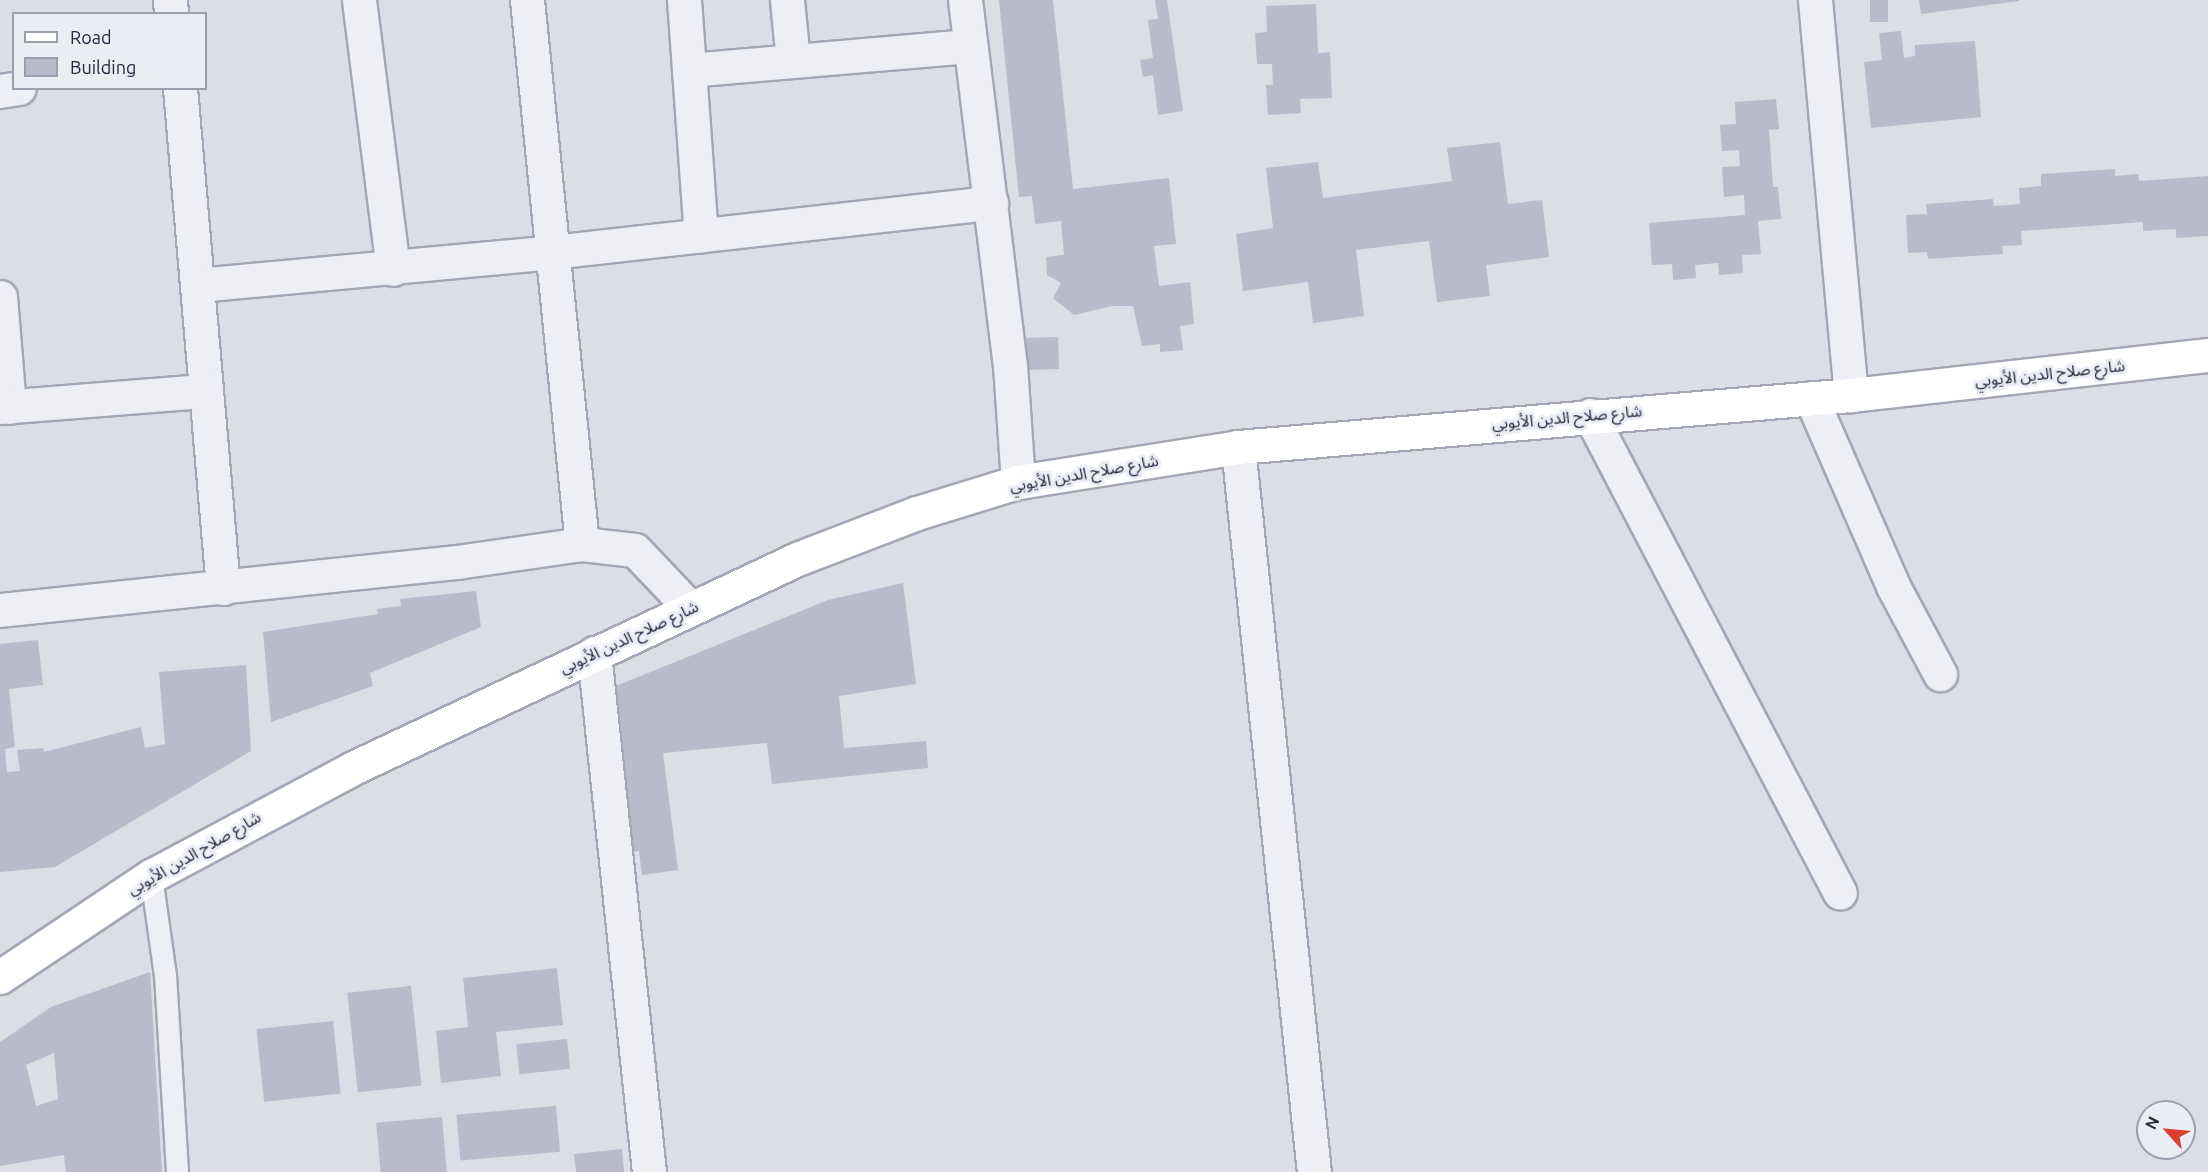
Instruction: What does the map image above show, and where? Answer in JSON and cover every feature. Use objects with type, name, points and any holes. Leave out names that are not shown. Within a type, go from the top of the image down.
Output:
[{"type":"main road","name":"شارع صلاح الدين الأيوبي","points":[[0,977],[151,876],[353,768],[797,559],[917,513],[1018,482],[1238,447],[1590,415],[1851,395],[2208,355]]},
{"type":"street","points":[[359,0],[393,269]]},
{"type":"street","points":[[527,0],[582,544]]},
{"type":"street","points":[[684,0],[701,236]]},
{"type":"street","points":[[787,0],[793,61]]},
{"type":"street","points":[[965,0],[991,203],[1018,482]]},
{"type":"street","points":[[1815,0],[1851,395]]},
{"type":"street","points":[[689,70],[970,46]]},
{"type":"street","points":[[180,90],[223,588]]},
{"type":"street","points":[[198,285],[393,269],[991,203]]},
{"type":"street","points":[[0,297],[4,407],[206,391]]},
{"type":"street","points":[[1810,398],[1893,586],[1940,674]]},
{"type":"street","points":[[1590,415],[1840,893]]},
{"type":"street","points":[[1238,447],[1314,1172]]},
{"type":"street","points":[[0,610],[223,588],[582,544],[635,550],[691,609]]},
{"type":"street","points":[[594,653],[648,1172]]},
{"type":"lane","points":[[151,876],[165,975],[177,1172]]},
{"type":"building","points":[[999,0],[1053,0],[1073,189],[1169,178],[1176,244],[1154,246],[1159,286],[1190,282],[1194,324],[1180,326],[1183,350],[1160,352],[1160,344],[1142,346],[1133,306],[1112,306],[1074,315],[1053,298],[1061,283],[1047,275],[1046,257],[1064,255],[1061,221],[1035,224],[1032,196],[1019,197]]},
{"type":"building","points":[[1155,0],[1167,0],[1183,111],[1158,115],[1153,75],[1143,77],[1140,60],[1153,58],[1148,20],[1158,19]]},
{"type":"building","points":[[1870,0],[1888,0],[1888,22],[1870,22]]},
{"type":"building","points":[[1919,0],[2019,0],[2019,1],[1921,14]]},
{"type":"building","points":[[1316,4],[1318,53],[1330,52],[1332,98],[1300,99],[1301,113],[1268,115],[1266,85],[1273,85],[1272,64],[1257,64],[1255,33],[1267,32],[1266,6]]},
{"type":"building","points":[[1901,31],[1904,58],[1915,56],[1915,45],[1975,41],[1981,117],[1871,128],[1864,62],[1882,60],[1879,33]]},
{"type":"building","points":[[1776,99],[1779,129],[1769,130],[1773,187],[1778,187],[1781,219],[1758,221],[1761,254],[1742,255],[1743,273],[1719,275],[1718,263],[1695,265],[1696,278],[1673,280],[1672,264],[1652,265],[1649,223],[1745,215],[1744,195],[1724,197],[1722,167],[1740,166],[1739,150],[1722,151],[1720,125],[1736,124],[1735,102]]},
{"type":"building","points":[[1500,142],[1508,204],[1542,200],[1549,257],[1486,265],[1490,296],[1437,302],[1429,241],[1356,250],[1364,316],[1313,323],[1308,282],[1243,291],[1236,234],[1273,228],[1266,168],[1318,162],[1323,198],[1452,181],[1447,148]]},
{"type":"building","points":[[2115,169],[2115,176],[2138,174],[2139,181],[2208,176],[2208,236],[2176,238],[2176,229],[2143,231],[2143,222],[2021,231],[2022,245],[2002,246],[2003,254],[1928,259],[1927,252],[1908,253],[1906,215],[1927,214],[1926,204],[1993,199],[1994,206],[2020,204],[2019,188],[2041,186],[2041,174]]},
{"type":"building","points":[[1058,337],[1059,369],[1027,370],[1026,338]]},
{"type":"building","points":[[903,583],[916,684],[839,696],[844,748],[926,741],[928,768],[772,784],[767,743],[663,753],[678,870],[642,875],[639,851],[630,852],[611,688],[828,600]]},
{"type":"building","points":[[476,591],[481,627],[370,673],[373,686],[271,722],[263,632],[378,614],[377,609],[401,606],[400,599]]},
{"type":"building","points":[[38,640],[43,685],[9,689],[15,747],[5,749],[7,772],[20,771],[17,750],[43,748],[44,752],[141,727],[145,748],[165,744],[159,672],[246,665],[251,751],[55,867],[0,872],[0,644]]},
{"type":"building","points":[[557,968],[563,1025],[496,1032],[501,1076],[441,1083],[436,1031],[468,1027],[463,978]]},
{"type":"building","points":[[150,972],[162,1172],[66,1172],[64,1155],[0,1166],[0,1042],[51,1007]],"holes":[[[54,1053],[58,1099],[36,1106],[26,1065]]]},
{"type":"building","points":[[411,986],[421,1085],[358,1092],[347,993]]},
{"type":"building","points":[[333,1021],[341,1094],[264,1102],[256,1029]]},
{"type":"building","points":[[567,1039],[570,1069],[519,1074],[516,1044]]},
{"type":"building","points":[[556,1106],[560,1152],[460,1161],[456,1115]]},
{"type":"building","points":[[442,1117],[447,1172],[381,1172],[376,1123]]},
{"type":"building","points":[[622,1149],[624,1172],[576,1172],[574,1154]]}]
